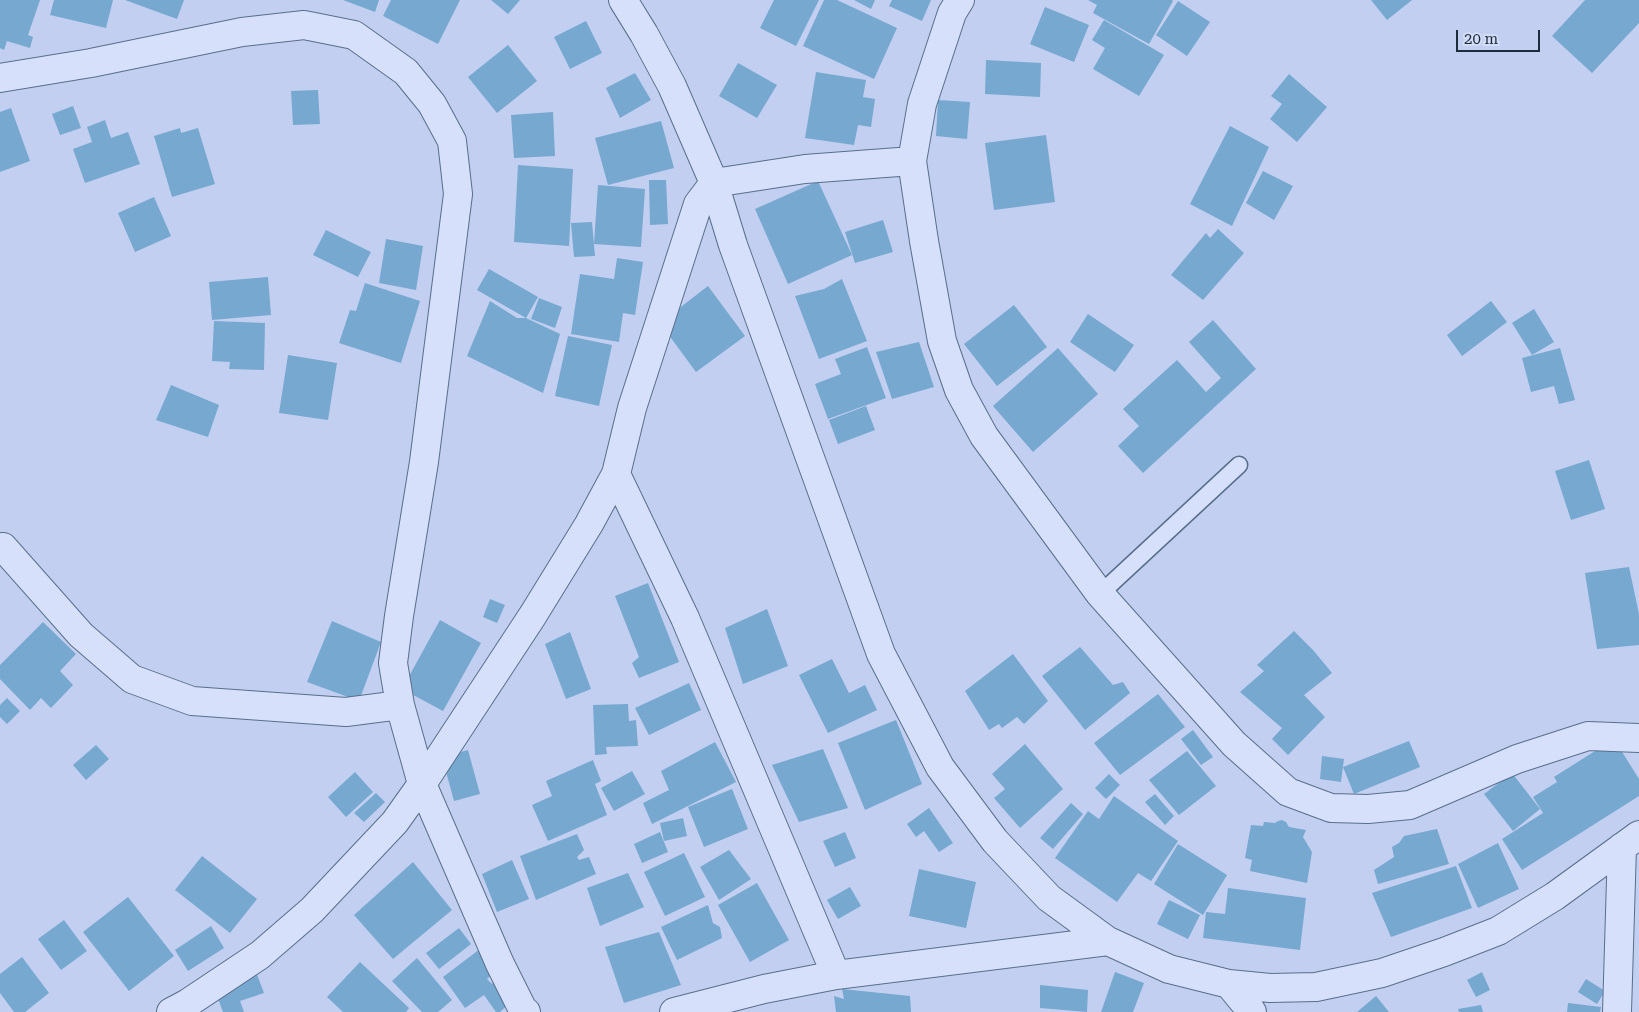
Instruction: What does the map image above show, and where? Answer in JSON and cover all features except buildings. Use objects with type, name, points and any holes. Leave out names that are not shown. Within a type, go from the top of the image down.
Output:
[{"type":"street","points":[[623,0],[672,86],[714,183],[733,246],[886,663],[940,767],[995,841],[1049,898],[1108,941],[1168,969],[1228,984],[1270,988],[1316,987],[1382,972],[1444,952],[1498,931],[1555,896],[1631,841]]},
{"type":"street","points":[[960,0],[952,13],[922,104],[912,162],[942,341],[959,390],[984,436],[1100,594],[1234,744],[1288,792],[1331,808],[1368,809],[1410,805],[1517,759],[1588,736],[1639,738]]},
{"type":"street","points":[[0,78],[91,63],[242,32],[304,25],[354,35],[406,72],[432,104],[452,141],[458,194],[424,462],[399,616],[394,663],[400,705],[422,784],[500,964],[523,1010],[526,1012]]},
{"type":"street","points":[[171,1012],[188,1003],[260,955],[312,910],[395,822],[538,607],[589,524],[616,474],[632,408],[698,204],[714,183],[805,169],[912,162]]},
{"type":"street","points":[[616,474],[685,618],[836,975]]},
{"type":"street","points":[[4,546],[81,635],[132,679],[192,702],[346,712],[400,705]]},
{"type":"street","points":[[1616,1012],[1631,841]]},
{"type":"street","points":[[674,1012],[764,989],[836,975],[1108,941]]},
{"type":"street","points":[[1228,984],[1252,1012]]},
{"type":"lane","points":[[1100,594],[1239,465]]}]
